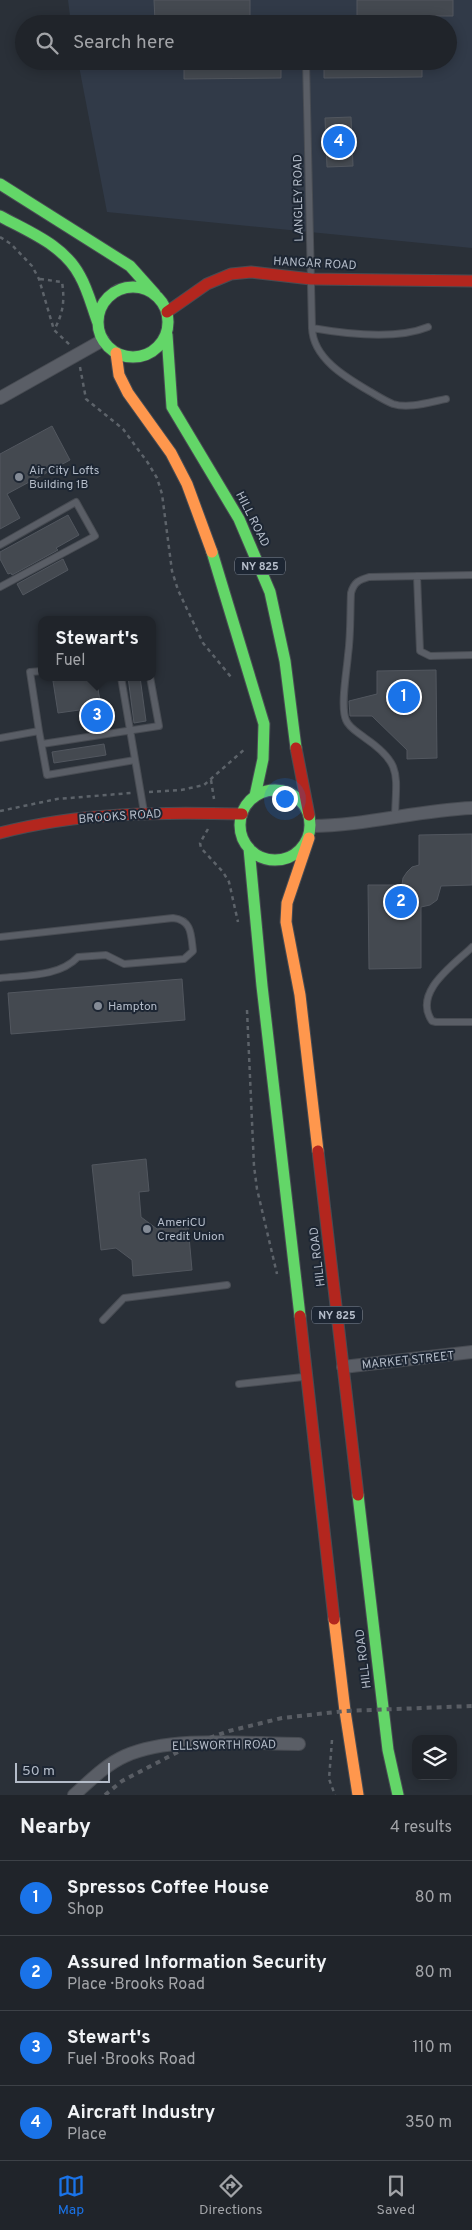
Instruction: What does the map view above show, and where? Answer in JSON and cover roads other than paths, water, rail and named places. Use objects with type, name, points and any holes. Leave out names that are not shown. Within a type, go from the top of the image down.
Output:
[{"type":"main road","points":[[0,184],[130,266],[162,302],[168,312]]},
{"type":"main road","points":[[0,216],[59,250],[71,262],[80,276],[103,340],[116,353],[127,357],[140,357],[151,353],[160,345],[166,335]]},
{"type":"main road","name":"HANGAR ROAD","points":[[168,312],[207,284],[232,274],[251,272],[311,279],[472,281]]},
{"type":"main road","points":[[98,323],[99,312],[104,302],[122,288],[139,288],[155,294]]},
{"type":"main road","name":"NY 825","points":[[166,335],[169,324],[168,312]]},
{"type":"main road","name":"HILL ROAD","points":[[166,335],[172,407],[239,519],[270,592],[285,662],[292,727],[310,826],[286,903],[286,922],[300,995],[382,1710],[388,1750],[398,1795]]},
{"type":"main road","name":"NY 825","points":[[116,353],[119,375],[128,393],[171,452],[187,484],[215,564],[264,724],[263,759],[255,796],[247,804],[242,814],[240,826],[242,838],[248,848]]},
{"type":"main road","points":[[248,848],[258,856],[269,860],[282,860],[293,856],[302,848],[310,826],[301,801],[287,792],[265,791],[255,796]]},
{"type":"main road","name":"BROOKS ROAD","points":[[0,834],[45,822],[106,814],[242,814]]},
{"type":"main road","name":"HILL ROAD","points":[[248,848],[345,1711],[358,1795]]},
{"type":"street","points":[[0,398],[103,340]]},
{"type":"street","points":[[310,826],[339,826],[422,812],[472,808]]},
{"type":"street","name":"MARKET STREET","points":[[343,1367],[472,1352]]},
{"type":"street","name":"ELLSWORTH ROAD","points":[[74,1795],[104,1768],[126,1756],[142,1751],[195,1743],[299,1744]]},
{"type":"lane","name":"LANGLEY ROAD","points":[[306,70],[312,331]]},
{"type":"lane","points":[[428,327],[419,331],[391,334],[312,331],[320,352],[343,376],[393,404],[419,405],[446,399]]},
{"type":"lane","points":[[0,545],[76,502],[95,536],[0,587]]},
{"type":"lane","points":[[395,817],[396,777],[394,766],[383,750],[352,728],[346,721],[344,714],[345,675],[354,585],[359,580],[369,577],[472,575]]},
{"type":"lane","points":[[417,576],[420,650],[430,656],[472,655]]},
{"type":"lane","points":[[38,671],[30,672],[47,775],[135,760]]},
{"type":"lane","points":[[121,681],[144,813]]},
{"type":"lane","points":[[42,744],[159,726],[151,681]]},
{"type":"lane","points":[[0,738],[39,731]]},
{"type":"lane","points":[[0,937],[173,918],[182,919],[188,923],[191,930],[193,950],[184,959],[124,964],[106,955],[78,957],[68,966],[56,971],[0,978]]},
{"type":"lane","points":[[472,947],[434,984],[428,996],[428,1011],[432,1021],[436,1022],[472,1022]]},
{"type":"lane","points":[[103,1320],[124,1298],[227,1285]]},
{"type":"lane","points":[[239,1384],[307,1377]]},
{"type":"railway","points":[[105,1795],[122,1781],[195,1743],[229,1731],[282,1718],[345,1711],[472,1706]]},
{"type":"place","name":"Aircraft Industry","points":[[339,142]]},
{"type":"place","name":"Air City Lofts Building 1B","points":[[19,477]]},
{"type":"place","name":"Spressos Coffee House","points":[[404,697]]},
{"type":"place","name":"Stewart's","points":[[97,716]]},
{"type":"place","name":"Assured Information Security","points":[[401,902]]},
{"type":"place","name":"Hampton","points":[[98,1006]]},
{"type":"place","name":"AmeriCU Credit Union","points":[[147,1229]]}]
